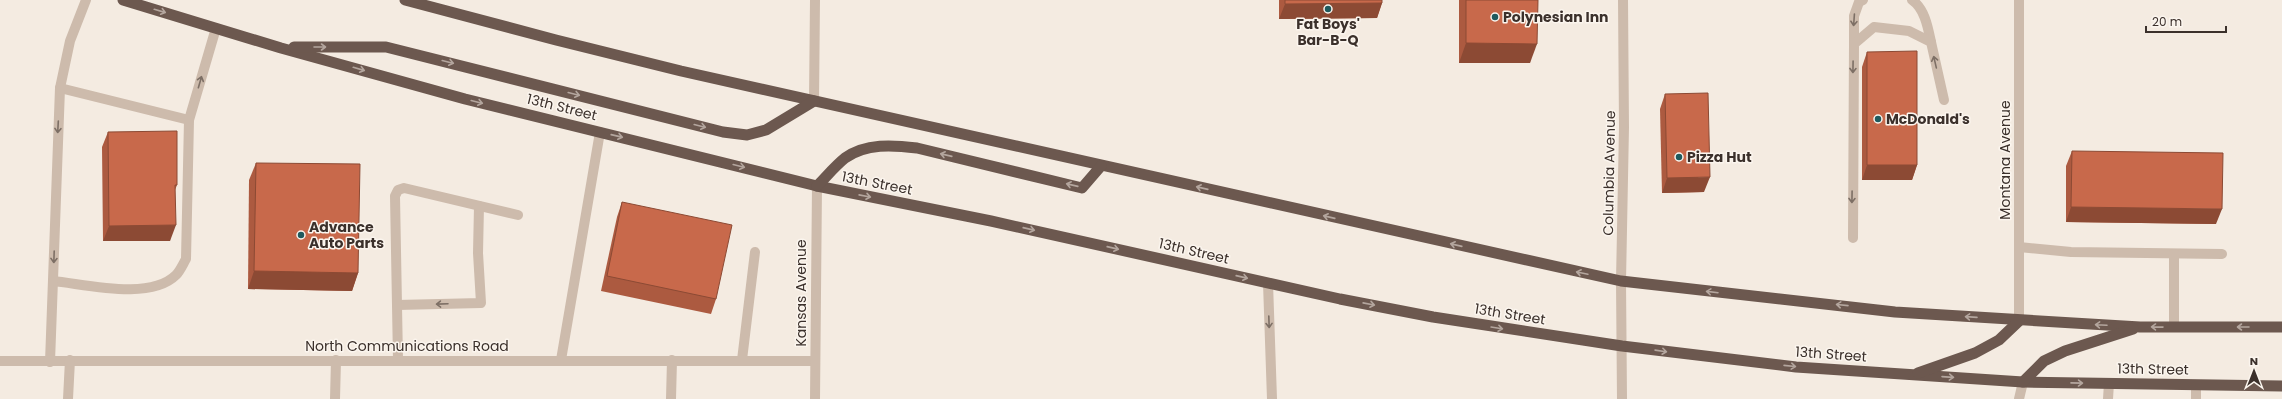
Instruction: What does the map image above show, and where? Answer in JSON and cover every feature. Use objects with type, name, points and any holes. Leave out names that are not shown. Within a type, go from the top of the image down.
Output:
[{"type":"highway","name":"13th Street","points":[[123,0],[281,48],[465,99],[817,186],[990,221],[1268,283],[1433,317],[1622,346],[1796,367],[2023,382],[2282,386]]},
{"type":"highway","points":[[405,0],[425,3],[556,40],[814,101],[1621,281],[1895,312],[2019,321],[2140,327],[2282,327]]},
{"type":"highway","points":[[281,48],[386,47],[723,132],[747,134],[766,130],[814,101]]},
{"type":"highway","points":[[817,186],[846,158],[867,148],[892,145],[917,148],[1082,188],[1100,166]]},
{"type":"highway","points":[[1914,375],[1975,353],[1999,340],[2019,321]]},
{"type":"highway","points":[[2023,382],[2044,361],[2065,352],[2140,327]]},
{"type":"street","points":[[50,362],[60,88],[70,41],[86,0]]},
{"type":"street","points":[[814,101],[815,0]]},
{"type":"street","name":"Columbia Avenue","points":[[1622,399],[1621,281],[1624,0]]},
{"type":"street","points":[[1853,238],[1854,16],[1859,2],[1864,0]]},
{"type":"street","points":[[1912,0],[1917,3],[1926,21],[1944,100]]},
{"type":"street","name":"Montana Avenue","points":[[2019,0],[2019,321]]},
{"type":"street","points":[[1854,44],[1874,27],[1909,31],[1931,42]]},
{"type":"street","points":[[53,281],[132,289],[155,287],[176,275],[186,259],[189,120],[216,28]]},
{"type":"street","points":[[60,88],[189,120]]},
{"type":"street","points":[[561,360],[600,132]]},
{"type":"street","name":"Kansas Avenue","points":[[815,399],[814,361],[817,186]]},
{"type":"street","points":[[398,360],[395,196],[398,190],[404,188],[518,215]]},
{"type":"street","points":[[397,305],[481,303],[478,253],[479,206]]},
{"type":"street","points":[[2019,247],[2070,252],[2222,254]]},
{"type":"street","points":[[742,360],[755,252]]},
{"type":"street","points":[[2174,254],[2174,327]]},
{"type":"street","points":[[1268,283],[1272,399]]},
{"type":"street","points":[[68,399],[70,360]]},
{"type":"street","points":[[336,360],[336,399]]},
{"type":"street","points":[[672,360],[672,399]]},
{"type":"street","name":"North Communications Road","points":[[0,361],[814,361]]},
{"type":"street","points":[[2019,399],[2023,382]]},
{"type":"street","points":[[2108,399],[2109,383]]},
{"type":"street","points":[[2196,385],[2196,399]]},
{"type":"building","points":[[1285,0],[1382,0],[1382,3],[1285,4]]},
{"type":"building","name":"Polynesian Inn","points":[[1466,0],[1538,0],[1537,44],[1466,43]]},
{"type":"building","points":[[1917,51],[1917,165],[1867,165],[1867,52]]},
{"type":"building","points":[[1708,93],[1710,177],[1667,178],[1665,94]]},
{"type":"building","points":[[177,131],[177,185],[175,185],[176,225],[109,226],[108,132]]},
{"type":"building","points":[[2072,151],[2223,153],[2222,209],[2071,207]]},
{"type":"building","name":"Advance Auto Parts","points":[[256,163],[360,164],[358,273],[254,271]]},
{"type":"building","points":[[622,202],[732,225],[716,299],[607,276]]},
{"type":"place","name":"Fat Boys' Bar-B-Q","points":[[1328,9]]},
{"type":"place","name":"Polynesian Inn","points":[[1495,17]]},
{"type":"place","name":"McDonald's","points":[[1878,119]]},
{"type":"place","name":"Pizza Hut","points":[[1679,157]]},
{"type":"place","name":"Advance Auto Parts","points":[[301,235]]}]
